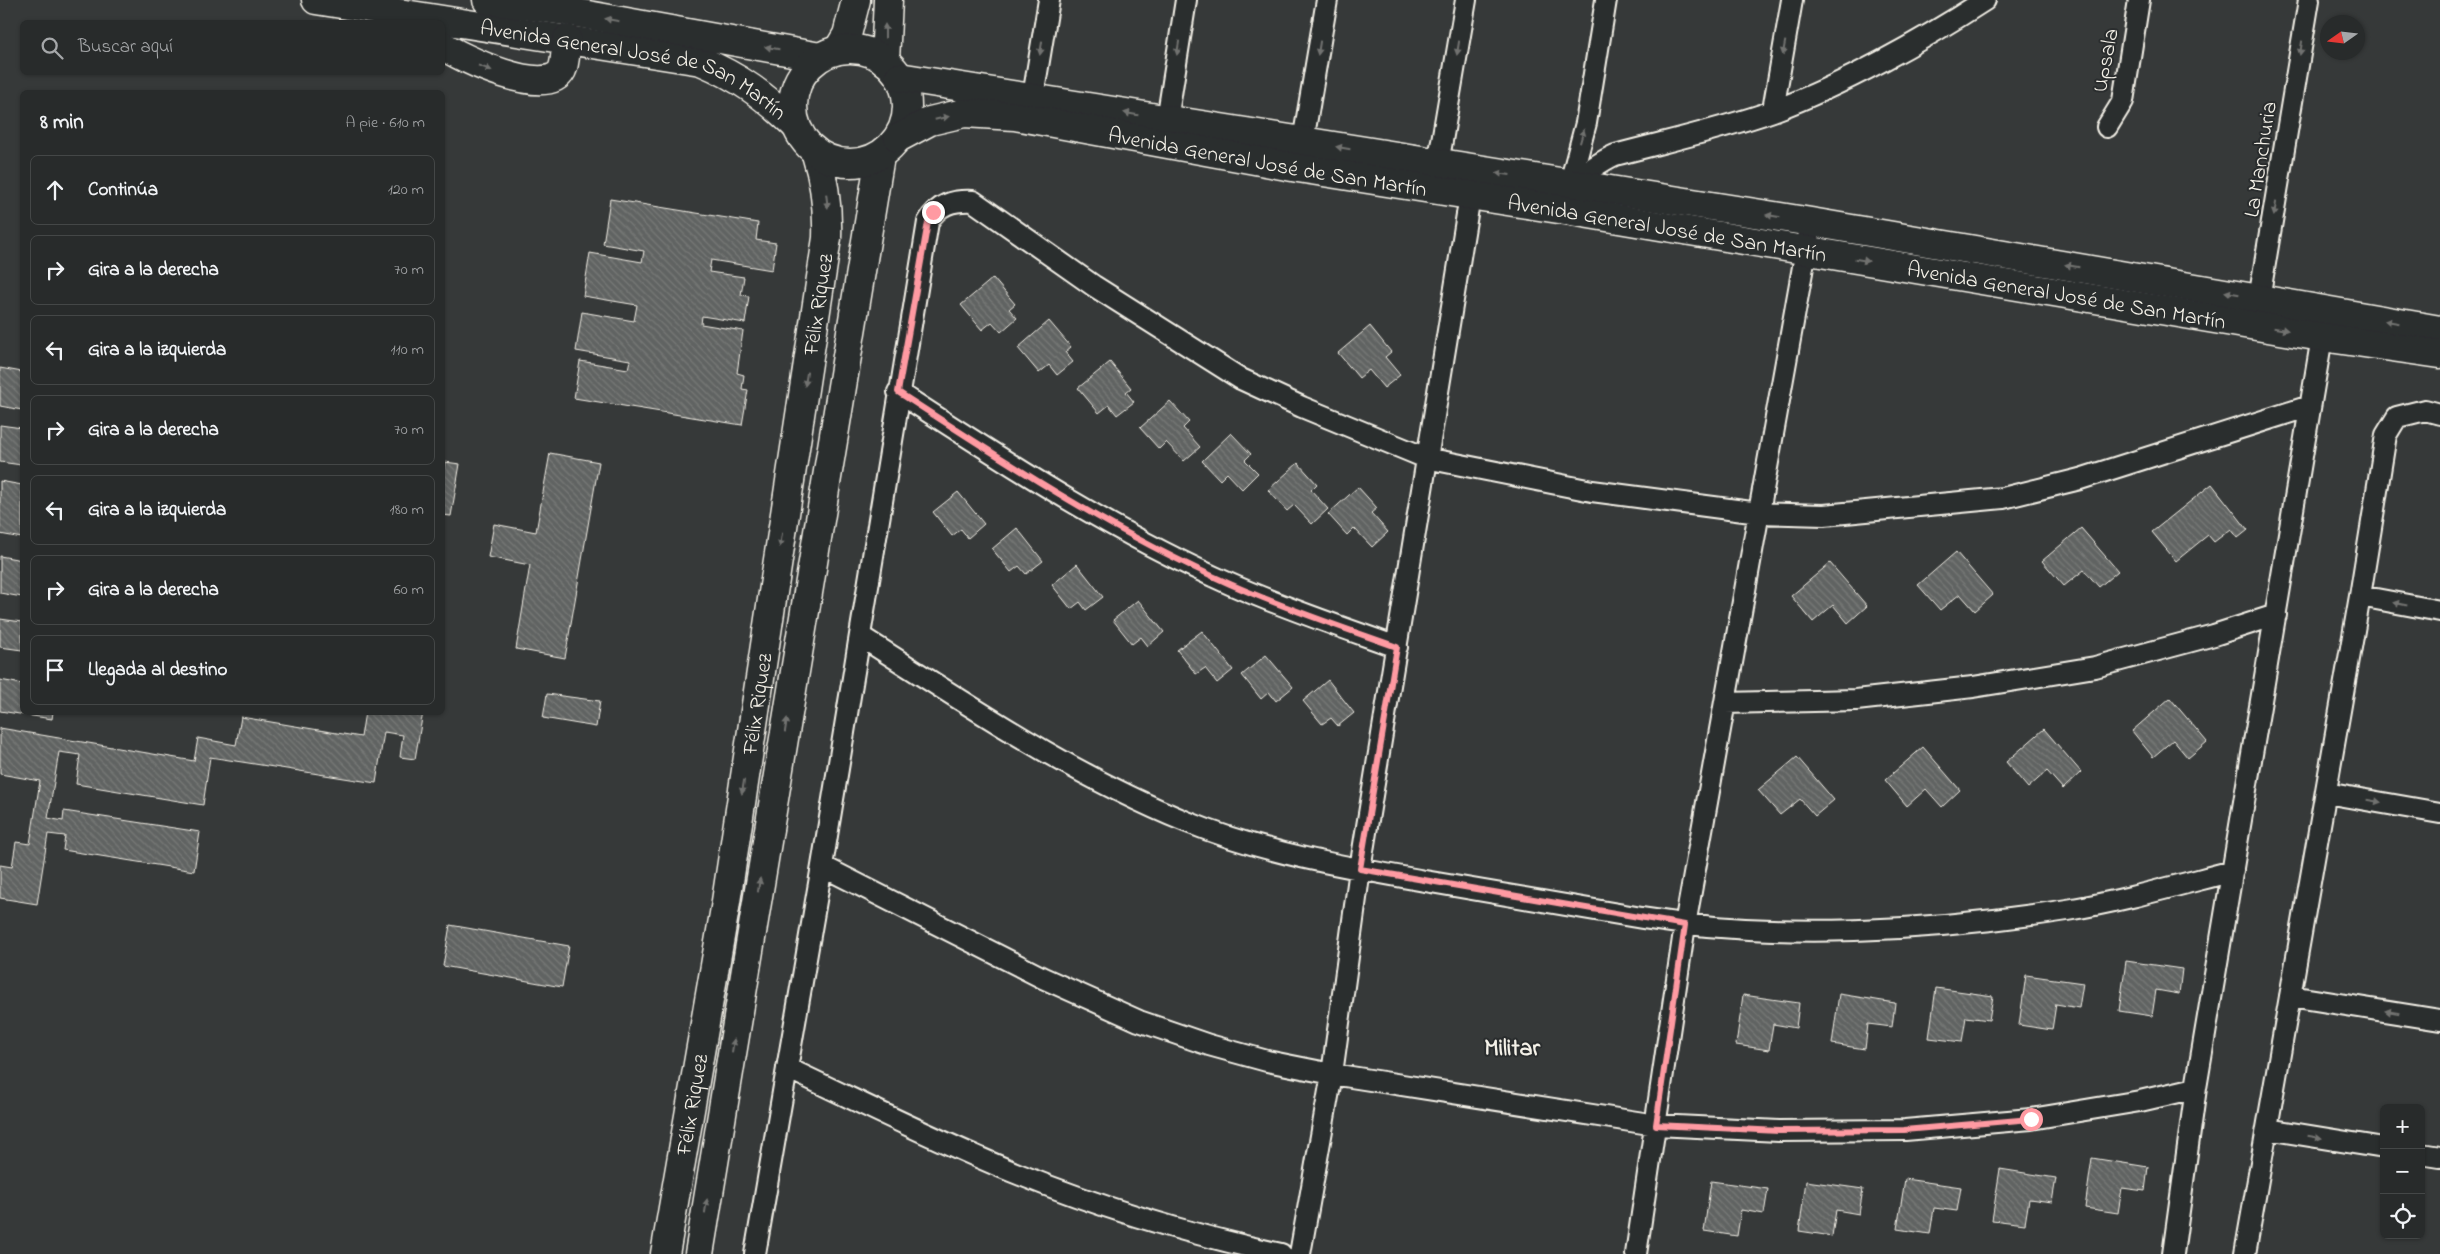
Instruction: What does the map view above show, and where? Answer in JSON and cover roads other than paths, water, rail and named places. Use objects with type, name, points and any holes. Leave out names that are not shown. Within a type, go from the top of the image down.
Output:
[{"type":"main road","name":"Avenida General José de San Martín","points":[[316,0],[421,20]]},
{"type":"main road","name":"Avenida General José de San Martín","points":[[486,0],[572,6],[829,54],[854,49],[871,53],[892,69],[1033,97],[1298,168],[1569,183],[2260,298],[2324,324],[2440,354]]},
{"type":"main road","points":[[829,54],[847,35],[856,0]]},
{"type":"main road","points":[[888,0],[892,69],[905,92],[907,108],[904,124],[889,147]]},
{"type":"main road","name":"Avenida General José de San Martín","points":[[445,23],[567,39],[701,61],[726,72],[767,98],[794,125],[803,141],[816,154],[833,162],[851,164],[889,147],[930,121],[964,113],[1015,116],[1163,131],[1303,141],[1436,177],[1470,196],[1514,201],[2253,324],[2324,324],[2440,330]]},
{"type":"main road","points":[[445,47],[477,65],[503,74],[541,79],[556,75],[562,70],[567,39]]},
{"type":"main road","name":"Avenida General José de San Martín","points":[[794,125],[792,106],[796,86],[805,70],[829,54]]},
{"type":"main road","name":"Félix Riquez","points":[[698,1254],[889,147]]},
{"type":"main road","name":"Félix Riquez","points":[[665,1254],[724,908],[827,238],[828,206],[823,176],[816,154]]},
{"type":"street","points":[[1033,97],[1049,0]]},
{"type":"street","points":[[1163,131],[1186,0]]},
{"type":"street","points":[[1298,168],[1327,0]]},
{"type":"street","points":[[1436,177],[1466,0]]},
{"type":"street","points":[[1564,210],[1569,183],[1586,123],[1606,0]]},
{"type":"street","points":[[1773,110],[1792,0]]},
{"type":"street","points":[[1514,201],[1569,183],[1600,161],[1615,155],[1773,110],[1855,74],[1963,8],[1985,0]]},
{"type":"street","name":"Upsala","points":[[2107,127],[2122,102],[2139,0]]},
{"type":"street","name":"La Manchuria","points":[[2253,324],[2260,298],[2308,0]]},
{"type":"street","points":[[567,39],[572,6]]},
{"type":"street","points":[[1300,1254],[1332,1074],[1360,869],[1470,196]]},
{"type":"street","points":[[755,1254],[822,866],[898,392],[928,222],[933,212],[944,205],[957,200],[973,201],[1110,296],[1241,379],[1302,407],[1426,458],[1592,491],[1760,513],[1824,515],[2003,498],[2080,479],[2310,406]]},
{"type":"street","points":[[1636,1254],[1685,925],[1811,222]]},
{"type":"street","points":[[2173,1254],[2196,1088],[2324,324]]},
{"type":"street","points":[[898,392],[1060,496],[1136,538],[1230,584],[1397,647]]},
{"type":"street","points":[[2245,1254],[2360,596],[2386,435],[2397,416],[2424,410],[2440,414]]},
{"type":"street","points":[[2360,596],[2440,611]]},
{"type":"street","points":[[1726,703],[1856,700],[1973,687],[2095,667],[2214,635],[2276,615]]},
{"type":"street","points":[[860,636],[1045,751],[1110,786],[1188,822],[1260,846],[1360,869],[1685,925],[1808,930],[1930,927],[2069,910],[2233,871]]},
{"type":"street","points":[[2326,793],[2440,813]]},
{"type":"street","points":[[822,866],[1043,978],[1139,1021],[1251,1056],[1332,1074],[1656,1125],[1779,1131],[1904,1130],[2031,1119],[2140,1101],[2196,1088]]},
{"type":"street","points":[[2290,996],[2440,1020]]},
{"type":"street","points":[[787,1068],[1019,1174],[1131,1214],[1206,1237],[1281,1254]]},
{"type":"street","points":[[2267,1129],[2380,1147]]},
{"type":"street","points":[[2425,1155],[2440,1157]]},
{"type":"district","name":"Militar","points":[[1512,1047]]}]
